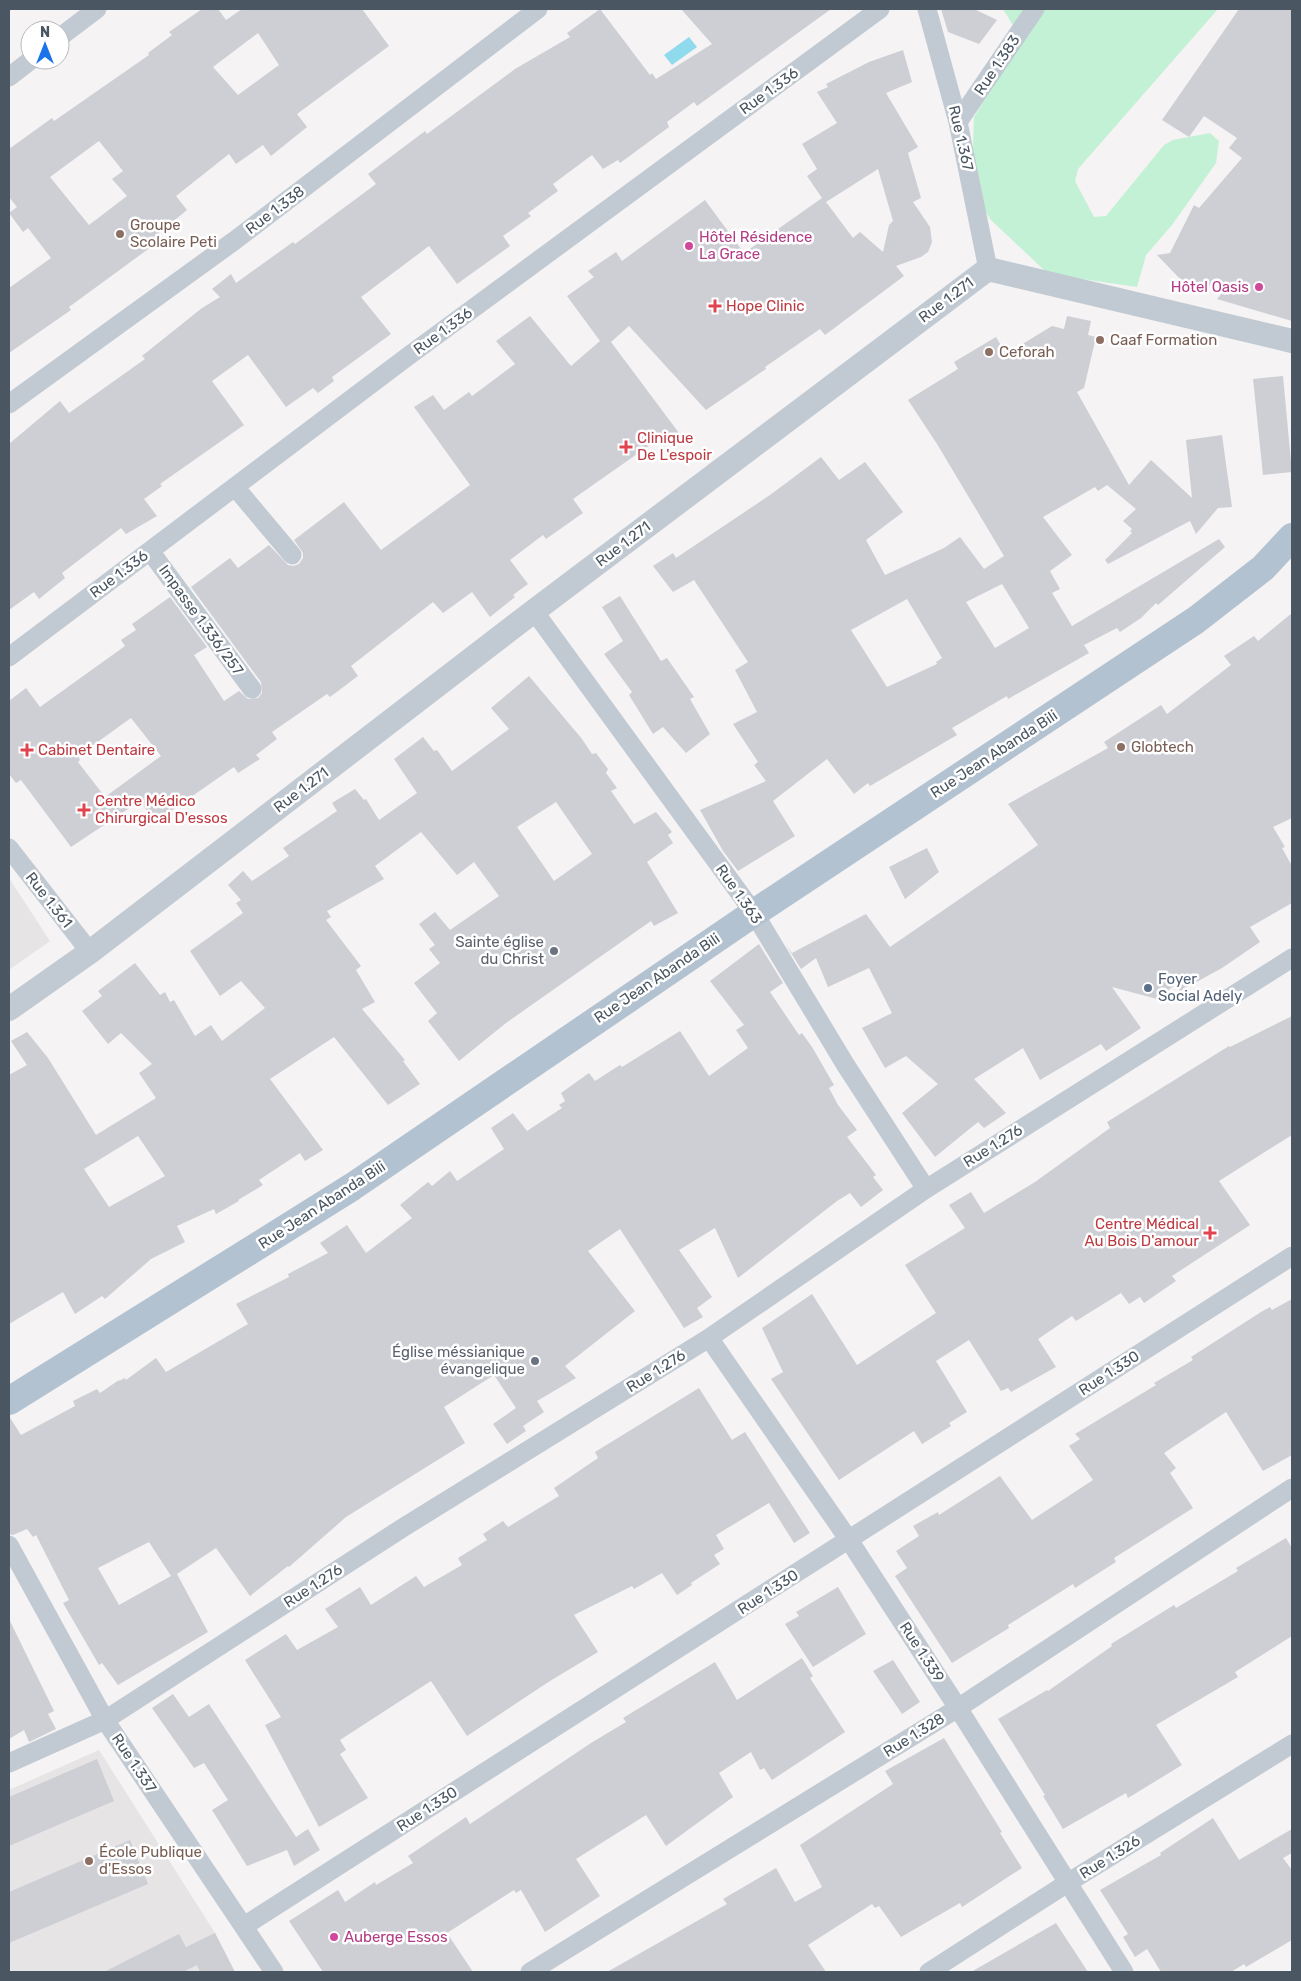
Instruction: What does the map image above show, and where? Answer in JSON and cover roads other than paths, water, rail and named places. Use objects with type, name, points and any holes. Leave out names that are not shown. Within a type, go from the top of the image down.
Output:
[{"type":"main road","name":"Rue Jean Abanda Bili","points":[[9,1401],[352,1187],[754,912],[1196,620],[1262,568],[1292,537]]},
{"type":"street","points":[[70,30],[97,9]]},
{"type":"street","name":"Rue 1.338","points":[[9,404],[234,241],[538,9]]},
{"type":"street","name":"Rue 1.336","points":[[9,658],[416,351],[880,9]]},
{"type":"street","name":"Rue 1.367","points":[[927,9],[958,122],[988,269]]},
{"type":"street","name":"Rue 1.383","points":[[958,122],[1035,9]]},
{"type":"street","points":[[9,77],[20,68]]},
{"type":"street","name":"Rue 1.271","points":[[9,1009],[90,952],[534,611],[988,269],[1292,341]]},
{"type":"street","points":[[235,487],[292,556]]},
{"type":"street","name":"Impasse 1.336/257","points":[[150,551],[252,690]]},
{"type":"street","name":"Rue 1.363","points":[[534,611],[754,912],[845,1064],[926,1189]]},
{"type":"street","name":"Rue 1.361","points":[[9,848],[90,952]]},
{"type":"street","name":"Rue 1.276","points":[[9,1763],[106,1720],[404,1527],[710,1338],[926,1189],[1292,958]]},
{"type":"street","name":"Rue 1.330","points":[[244,1926],[1292,1256]]},
{"type":"street","name":"Rue 1.339","points":[[710,1338],[848,1540],[958,1708],[1124,1972]]},
{"type":"street","name":"Rue 1.328","points":[[530,1972],[958,1708],[1292,1488]]},
{"type":"street","name":"Rue 1.337","points":[[9,1545],[106,1720],[274,1972]]},
{"type":"street","name":"Rue 1.326","points":[[929,1972],[1069,1882],[1292,1744]]},
{"type":"water","points":[[689,37],[697,47],[672,65],[664,55]]},
{"type":"place","name":"Groupe Scolaire Peti","points":[[120,234]]},
{"type":"place","name":"Hôtel Résidence La Grace","points":[[689,246]]},
{"type":"place","name":"Hôtel Oasis","points":[[1259,287]]},
{"type":"place","name":"Hope Clinic","points":[[715,306]]},
{"type":"place","name":"Caaf Formation","points":[[1100,340]]},
{"type":"place","name":"Ceforah","points":[[989,352]]},
{"type":"place","name":"Clinique De L'espoir","points":[[626,447]]},
{"type":"place","name":"Globtech","points":[[1121,747]]},
{"type":"place","name":"Cabinet Dentaire","points":[[27,750]]},
{"type":"place","name":"Centre Médico Chirurgical D'essos","points":[[84,810]]},
{"type":"place","name":"Sainte église du Christ","points":[[554,951]]},
{"type":"place","name":"Foyer Social Adely","points":[[1148,988]]},
{"type":"place","name":"Centre Médical Au Bois D'amour","points":[[1210,1233]]},
{"type":"place","name":"Église méssianique évangelique","points":[[535,1361]]},
{"type":"place","name":"École Publique d'Essos","points":[[89,1861]]},
{"type":"place","name":"Auberge Essos","points":[[334,1937]]}]
